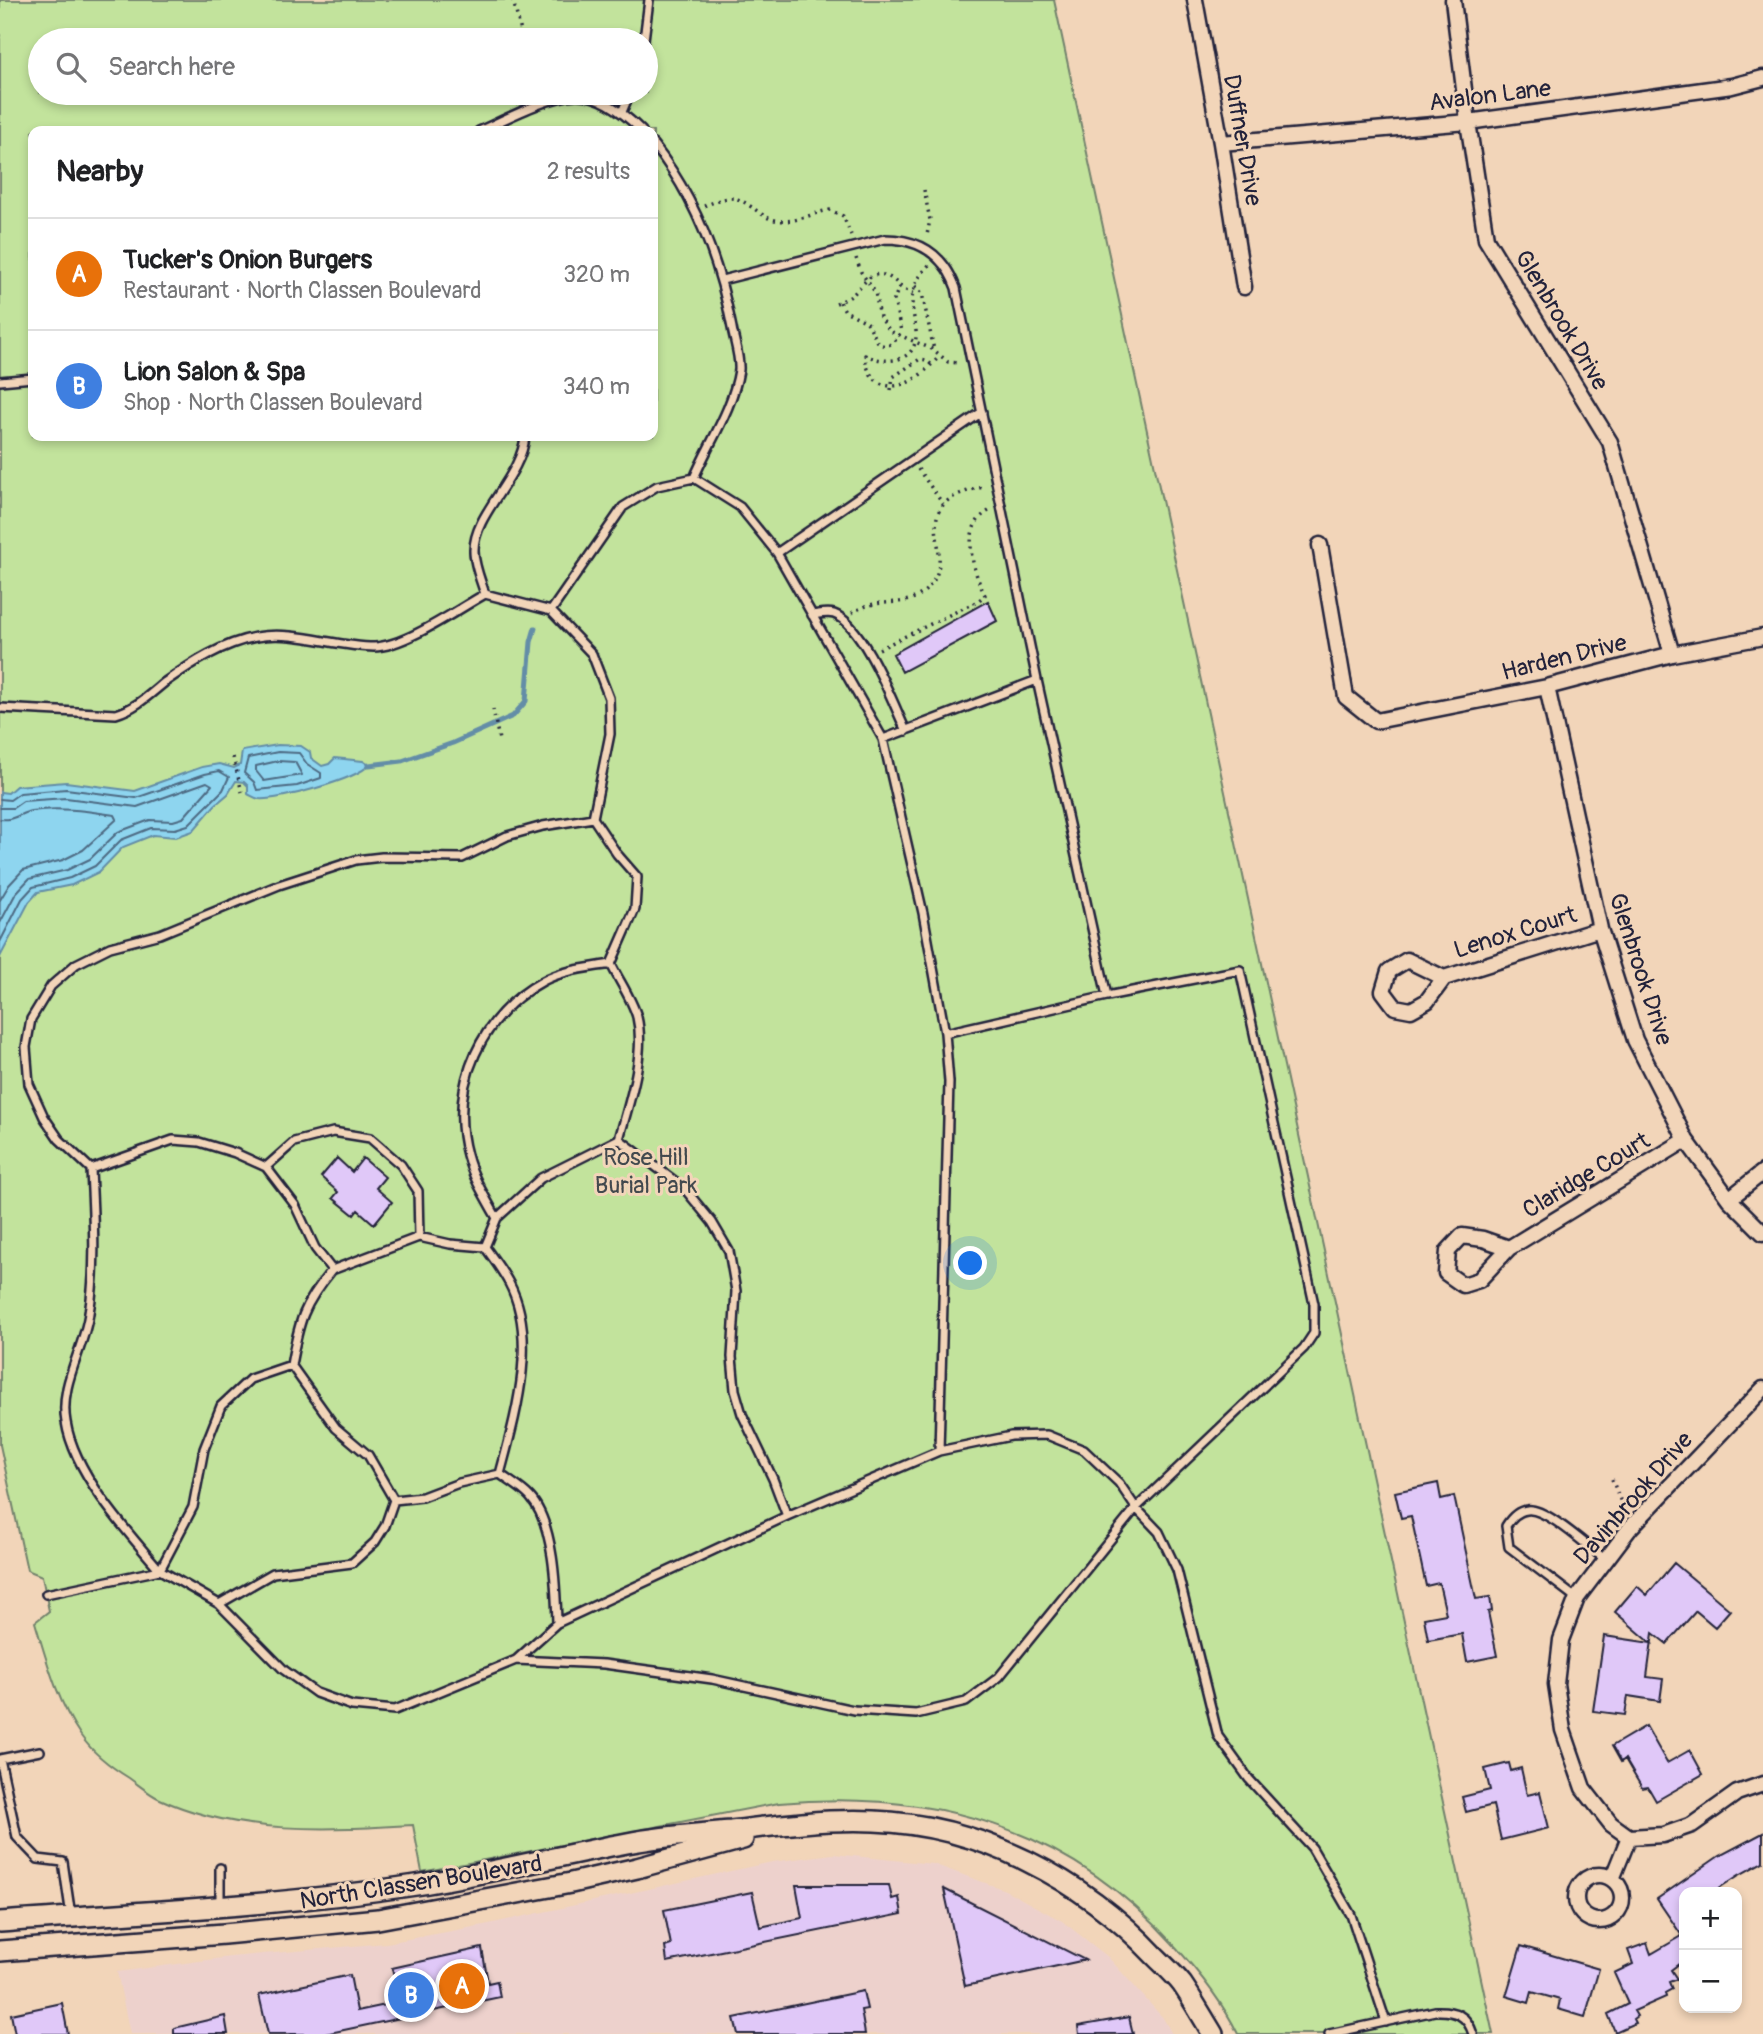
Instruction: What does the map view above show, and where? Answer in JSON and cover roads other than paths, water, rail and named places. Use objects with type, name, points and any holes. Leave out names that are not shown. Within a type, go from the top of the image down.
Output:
[{"type":"main road","name":"North Classen Boulevard","points":[[0,1922],[220,1907],[366,1892],[480,1873],[631,1842],[801,1823],[877,1821],[963,1836],[1007,1852],[1047,1871],[1093,1899],[1138,1937],[1181,1982],[1213,2034]]},
{"type":"main road","name":"North Classen Boulevard","points":[[0,1951],[378,1919],[637,1868],[801,1823]]},
{"type":"main road","points":[[220,1907],[224,1934]]},
{"type":"street","name":"Duffner Drive","points":[[1195,0],[1222,143],[1244,288]]},
{"type":"street","name":"Glenbrook Drive","points":[[1453,0],[1486,239],[1610,442],[1672,654]]},
{"type":"street","name":"Avalon Lane","points":[[1222,143],[1468,122],[1732,86],[1763,78]]},
{"type":"street","name":"Harden Drive","points":[[1320,545],[1346,697],[1376,721],[1547,687],[1672,654],[1763,636]]},
{"type":"street","name":"Glenbrook Drive","points":[[1547,687],[1600,929],[1635,1040],[1686,1140],[1729,1199],[1763,1233]]},
{"type":"street","name":"Lenox Court","points":[[1444,978],[1600,929]]},
{"type":"street","name":"Claridge Court","points":[[1509,1248],[1686,1140]]},
{"type":"street","points":[[1729,1199],[1763,1172]]},
{"type":"street","name":"Davinbrook Drive","points":[[1629,1837],[1611,1824],[1583,1788],[1563,1730],[1556,1684],[1561,1640],[1577,1598],[1605,1559],[1630,1528],[1763,1389]]},
{"type":"street","points":[[1612,1879],[1629,1837],[1663,1835],[1692,1825],[1737,1793],[1763,1784]]},
{"type":"lane","points":[[646,28],[649,0]]},
{"type":"lane","points":[[490,126],[538,105]]},
{"type":"lane","points":[[609,105],[622,112],[637,126]]},
{"type":"lane","points":[[622,112],[625,105]]},
{"type":"lane","points":[[658,150],[671,166],[696,211],[722,280],[739,367],[728,406],[694,478]]},
{"type":"lane","points":[[722,280],[874,241],[901,239],[936,255],[951,275],[956,288],[1037,680],[1107,996]]},
{"type":"lane","points":[[0,381],[28,378]]},
{"type":"lane","points":[[777,553],[982,412]]},
{"type":"lane","points":[[485,594],[474,551],[481,523],[503,490],[524,448],[525,441]]},
{"type":"lane","points":[[551,611],[623,507],[657,486],[694,478],[740,507],[777,553],[883,739],[923,913],[945,1033],[949,1082],[939,1451]]},
{"type":"lane","points":[[0,709],[116,714],[132,709],[213,651],[246,640],[289,636],[376,648],[405,640],[485,594],[551,611],[592,654],[609,698],[610,734],[593,818],[617,854],[637,877],[635,909],[611,964]]},
{"type":"lane","points":[[812,615],[833,613],[844,620],[870,654],[906,730]]},
{"type":"lane","points":[[883,739],[1037,680]]},
{"type":"lane","points":[[593,818],[543,826],[507,836],[462,858],[382,857],[356,860],[279,885],[160,934],[110,947],[76,964],[51,986],[31,1019],[26,1047],[29,1084],[44,1117],[59,1139],[92,1169],[94,1257],[89,1315],[64,1398],[66,1424],[89,1479],[122,1525],[160,1570],[219,1604],[284,1670],[316,1693],[352,1706],[396,1710],[516,1660],[557,1623],[787,1517],[939,1451],[1011,1436],[1047,1435],[1084,1451],[1119,1483],[1136,1508],[1159,1532],[1177,1570],[1218,1736],[1249,1779],[1312,1848],[1351,1915],[1386,2022]]},
{"type":"lane","points":[[485,1247],[497,1217],[541,1178],[619,1139],[633,1092],[640,1039],[637,1016],[611,964]]},
{"type":"lane","points":[[497,1217],[474,1178],[466,1152],[462,1116],[472,1057],[491,1024],[518,998],[544,980],[567,972],[611,964]]},
{"type":"lane","points":[[516,1660],[617,1666],[712,1679],[854,1710],[916,1714],[966,1702],[999,1677],[1136,1508],[1304,1348],[1314,1333],[1314,1304],[1241,970],[1107,996],[945,1033]]},
{"type":"lane","points":[[266,1167],[294,1142],[333,1132],[370,1138],[401,1165],[418,1191],[419,1237]]},
{"type":"lane","points":[[619,1139],[684,1188],[712,1222],[729,1251],[736,1291],[732,1357],[735,1390],[742,1414],[773,1479],[787,1517]]},
{"type":"lane","points":[[92,1169],[173,1140],[198,1142],[235,1153],[266,1167],[295,1205],[315,1248],[332,1270]]},
{"type":"lane","points":[[219,1604],[273,1573],[352,1563],[375,1542],[385,1526],[394,1500],[368,1455],[336,1428],[291,1365],[299,1322],[313,1293],[332,1270],[419,1237],[450,1244],[485,1247]]},
{"type":"lane","points":[[485,1247],[510,1284],[521,1319],[523,1365],[519,1403],[500,1474]]},
{"type":"lane","points":[[160,1570],[193,1507],[204,1449],[221,1406],[250,1379],[291,1365]]},
{"type":"lane","points":[[394,1500],[422,1497],[459,1482],[500,1474],[531,1498],[545,1527],[555,1568],[557,1623]]},
{"type":"lane","points":[[1577,1598],[1509,1547],[1506,1526],[1513,1515],[1528,1509],[1545,1515],[1605,1559]]},
{"type":"lane","points":[[46,1594],[160,1570]]},
{"type":"lane","points":[[40,1751],[0,1759],[17,1838],[38,1859],[63,1862],[71,1917]]},
{"type":"lane","points":[[220,1868],[220,1907]]},
{"type":"lane","points":[[1329,2034],[1450,2010],[1461,2015],[1470,2024],[1473,2034]]},
{"type":"water","points":[[278,745],[301,746],[322,766],[335,758],[363,761],[369,765],[362,771],[334,782],[269,799],[259,799],[248,794],[248,786],[244,782],[236,781],[228,794],[193,831],[176,837],[153,835],[123,847],[99,872],[72,885],[38,892],[29,902],[0,957],[0,792],[8,793],[16,786],[66,782],[135,791],[202,767],[219,764],[234,768],[240,765],[242,751]]},
{"type":"waterway","points":[[369,765],[402,761],[453,743],[513,716],[526,701],[531,642],[535,628]]},
{"type":"place","name":"Tucker's Onion Burgers","points":[[462,1986]]},
{"type":"place","name":"Lion Salon & Spa","points":[[411,1995]]},
{"type":"park label","name":"Rose Hill Burial Park","points":[[646,1171]]}]
